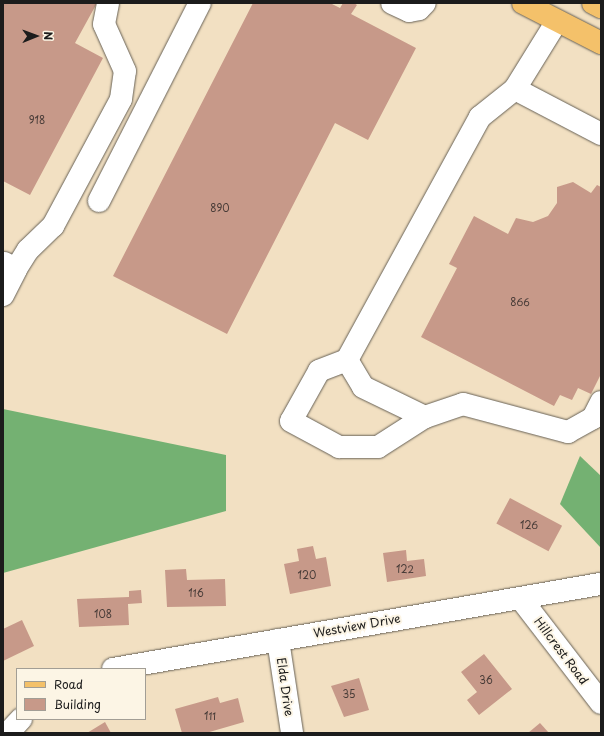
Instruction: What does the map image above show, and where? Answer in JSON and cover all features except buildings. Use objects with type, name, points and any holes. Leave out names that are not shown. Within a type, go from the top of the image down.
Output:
[{"type":"main road","points":[[523,3],[601,43]]},
{"type":"main road","points":[[593,3],[601,7]]},
{"type":"street","points":[[3,295],[10,266],[53,226],[121,99],[124,71],[104,24],[108,3]]},
{"type":"street","points":[[99,201],[200,3]]},
{"type":"street","points":[[392,3],[409,11],[419,10],[425,3]]},
{"type":"street","points":[[557,21],[515,89],[480,118],[347,360],[319,371],[291,422],[339,446],[378,447],[425,417],[463,404],[568,432],[593,418],[601,402]]},
{"type":"street","points":[[515,89],[601,134]]},
{"type":"street","points":[[347,360],[363,387],[425,417]]},
{"type":"street","name":"Westview Drive","points":[[119,668],[601,584]]},
{"type":"street","name":"Hillcrest Road","points":[[521,599],[601,703]]},
{"type":"street","name":"Elda Drive","points":[[278,640],[292,733]]},
{"type":"street","points":[[8,733],[20,720]]},
{"type":"green space","points":[[3,409],[226,455],[226,511],[3,573]]},
{"type":"green space","points":[[580,456],[601,476],[601,548],[560,504]]}]
